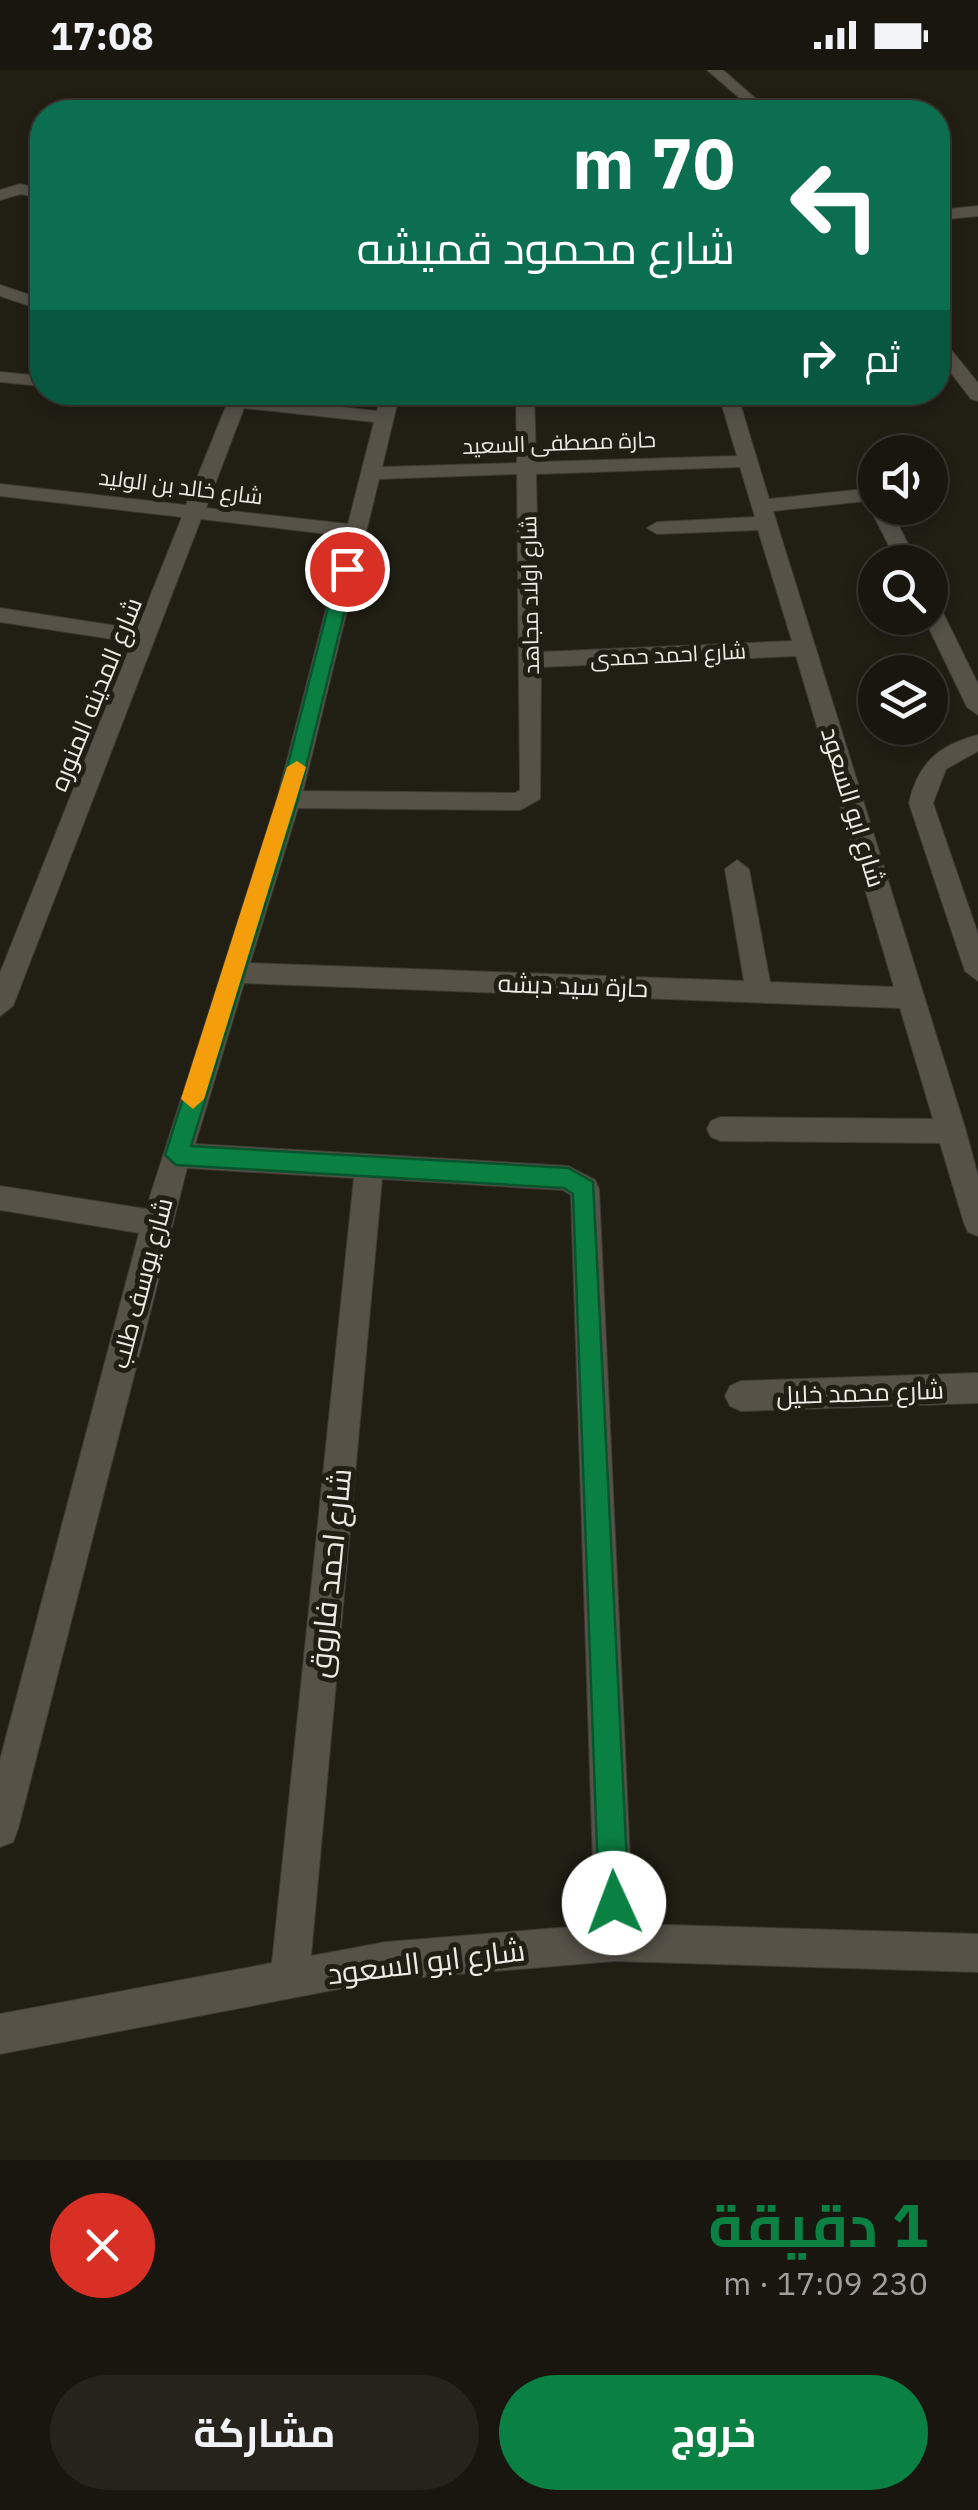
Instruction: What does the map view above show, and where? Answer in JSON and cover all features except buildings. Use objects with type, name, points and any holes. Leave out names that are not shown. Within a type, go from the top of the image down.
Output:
[{"type":"street","points":[[714,70],[750,100]]},
{"type":"street","points":[[0,195],[20,189],[30,191]]},
{"type":"street","points":[[950,214],[978,211]]},
{"type":"street","points":[[0,290],[30,301]]},
{"type":"street","points":[[950,360],[978,395]]},
{"type":"street","points":[[0,377],[30,381]]},
{"type":"street","name":"شارع المدينه المنوره","points":[[0,1006],[237,405]]},
{"type":"street","name":"شارع يوسف طلب","points":[[0,1830],[156,1223],[289,799],[387,405]]},
{"type":"street","name":"شارع اولاد مجاهد","points":[[289,799],[520,802],[530,796],[526,405]]},
{"type":"street","name":"شارع ابو السعود","points":[[731,405],[978,1223]]},
{"type":"street","name":"حارة مصطفى السعيد","points":[[370,473],[750,461]]},
{"type":"street","name":"شارع خالد بن الوليد","points":[[0,490],[356,531]]},
{"type":"street","points":[[657,528],[858,502]]},
{"type":"street","points":[[0,616],[147,637]]},
{"type":"street","points":[[943,635],[978,706]]},
{"type":"street","name":"شارع احمد حمدى","points":[[530,660],[806,648]]},
{"type":"street","points":[[978,742],[939,760],[924,780],[921,804],[978,970]]},
{"type":"street","points":[[737,870],[759,992]]},
{"type":"street","name":"حارة سيد دبشه","points":[[233,972],[913,998]]},
{"type":"street","points":[[721,1128],[952,1132]]},
{"type":"street","points":[[176,1155],[568,1178],[580,1184],[588,1201],[616,1942]]},
{"type":"street","name":"شارع احمد فاروق","points":[[290,1978],[368,1167]]},
{"type":"street","points":[[0,1198],[156,1223]]},
{"type":"street","name":"شارع محمد خليل","points":[[741,1396],[978,1388]]},
{"type":"street","name":"شارع ابو السعود","points":[[0,2034],[386,1961],[616,1942],[978,1952]]},
{"type":"slow traffic","points":[[193,1099],[297,767]]},
{"type":"route","points":[[347,569],[289,799],[176,1155],[568,1178],[585,1189],[614,1903]]}]
